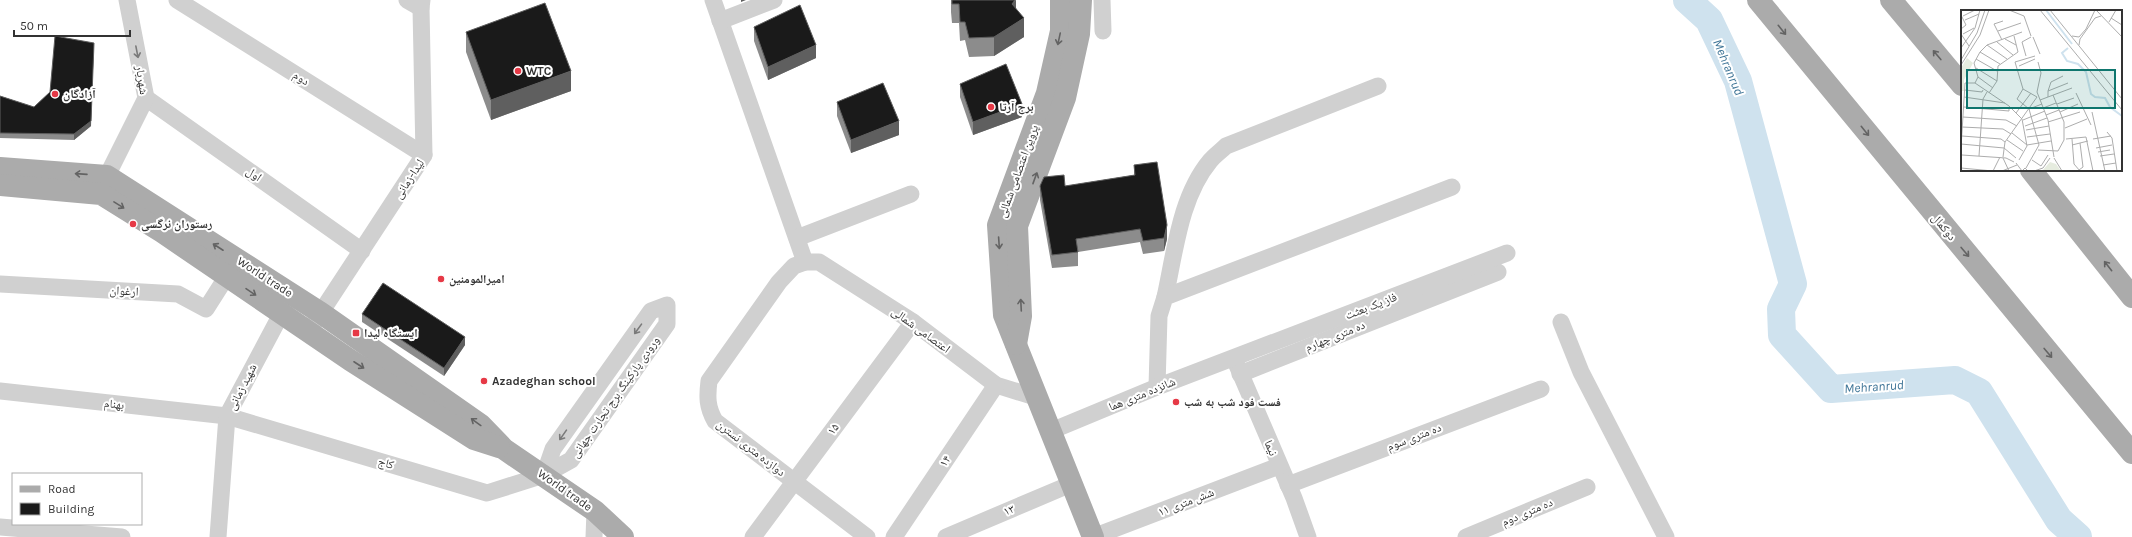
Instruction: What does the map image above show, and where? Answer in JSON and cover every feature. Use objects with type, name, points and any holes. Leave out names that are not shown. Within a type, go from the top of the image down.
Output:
[{"type":"main road","name":"پروین اعتصامی شمالی","points":[[1061,0],[1061,31],[1048,93],[998,225],[1004,314],[1093,537]]},
{"type":"main road","name":"پروین اعتصامی شمالی","points":[[1016,344],[1021,316],[1017,226],[1065,98],[1079,34],[1081,0]]},
{"type":"main road","name":"دوکمال","points":[[1758,0],[2132,454]]},
{"type":"main road","points":[[1891,0],[1961,84]]},
{"type":"main road","name":"World trade","points":[[0,168],[104,184],[287,303],[309,331],[474,439],[504,449]]},
{"type":"main road","points":[[2032,171],[2132,297]]},
{"type":"main road","name":"World trade","points":[[0,185],[104,184],[227,276],[287,303],[321,313],[481,425],[504,449],[595,511],[622,537]]},
{"type":"street","name":"شهریار","points":[[104,184],[146,98],[127,0]]},
{"type":"street","name":"دوم","points":[[177,0],[424,155]]},
{"type":"street","points":[[713,0],[805,262]]},
{"type":"street","points":[[720,21],[774,0]]},
{"type":"street","points":[[1102,0],[1103,31]]},
{"type":"street","name":"لیدا-زمانی","points":[[309,331],[424,155],[417,3]]},
{"type":"street","points":[[1157,387],[1159,316],[1165,297],[1184,212],[1197,181],[1210,161],[1226,146],[1378,86]]},
{"type":"street","name":"اول","points":[[146,98],[362,251]]},
{"type":"street","points":[[1165,297],[1452,187]]},
{"type":"street","points":[[797,238],[911,194]]},
{"type":"street","name":"فاز یک بعثت","points":[[1237,367],[1507,253]]},
{"type":"street","name":"اعتصامی شمالی","points":[[805,262],[819,262],[829,268],[913,322],[996,384],[1038,398]]},
{"type":"street","name":"دوازده متری نسترن","points":[[805,262],[794,266],[779,282],[709,381],[707,398],[709,410],[715,421],[867,537]]},
{"type":"street","name":"ده متری چهارم","points":[[1237,367],[1498,272]]},
{"type":"street","name":"ارغوان","points":[[0,284],[178,294],[206,309],[227,276]]},
{"type":"street","name":"شهید زمانی","points":[[218,537],[227,416],[287,303]]},
{"type":"street","name":"ورودی پارکینگ برج تجارت جهانی","points":[[544,475],[571,460],[667,324],[667,305]]},
{"type":"street","name":"۱۵","points":[[753,537],[913,322]]},
{"type":"street","points":[[1561,322],[1581,372],[1666,537]]},
{"type":"street","name":"شانزده متری هما","points":[[1051,431],[1157,387],[1237,367]]},
{"type":"street","name":"نیما","points":[[1237,367],[1288,485],[1308,537]]},
{"type":"street","name":"۱۴","points":[[894,537],[996,384]]},
{"type":"street","name":"ده متری سوم","points":[[1288,485],[1540,389]]},
{"type":"street","name":"بهنام","points":[[0,391],[227,416]]},
{"type":"street","name":"کاج","points":[[227,416],[487,493],[544,475]]},
{"type":"street","name":"۱۱ شش متری","points":[[1093,537],[1279,466]]},
{"type":"street","name":"۱۳","points":[[946,537],[1072,484]]},
{"type":"street","name":"ده متری دوم","points":[[1466,537],[1587,487]]},
{"type":"street","points":[[594,537],[595,511]]},
{"type":"street","points":[[0,527],[122,537]]},
{"type":"building","points":[[952,0],[1015,0],[1012,4],[1024,18],[994,37],[969,38],[965,22],[960,22],[959,4],[952,4]]},
{"type":"building","name":"WTC","points":[[545,3],[571,71],[491,100],[466,32]]},
{"type":"building","points":[[800,5],[816,45],[768,67],[754,27]]},
{"type":"building","points":[[55,36],[94,43],[91,121],[74,134],[0,133],[0,96],[34,107],[50,92]]},
{"type":"building","name":"برج آرتا","points":[[1006,64],[1022,104],[973,122],[960,84]]},
{"type":"building","points":[[883,83],[899,121],[851,140],[837,102]]},
{"type":"building","points":[[1157,162],[1167,225],[1164,238],[1143,241],[1140,229],[1076,239],[1078,252],[1052,255],[1040,186],[1044,177],[1064,175],[1065,186],[1135,175],[1134,165]]},
{"type":"building","points":[[383,283],[465,337],[444,368],[362,314]]},
{"type":"waterway","name":"Mehranrud","points":[[1687,0],[1709,20],[1738,81],[1793,284],[1781,309],[1782,335],[1831,389],[1955,380],[1979,392],[2059,520],[2078,537]]},
{"type":"place","name":"WTC","points":[[518,71]]},
{"type":"place","name":"آزادگان","points":[[55,94]]},
{"type":"place","name":"برج آرتا","points":[[991,107]]},
{"type":"place","name":"رستوران نرگسی","points":[[133,224]]},
{"type":"place","name":"امیرالمومنین","points":[[441,279]]},
{"type":"place","name":"ایستگاه لیدا","points":[[356,333]]},
{"type":"place","name":"Azadeghan school","points":[[484,381]]},
{"type":"place","name":"فست فود شب به شب","points":[[1176,402]]}]
